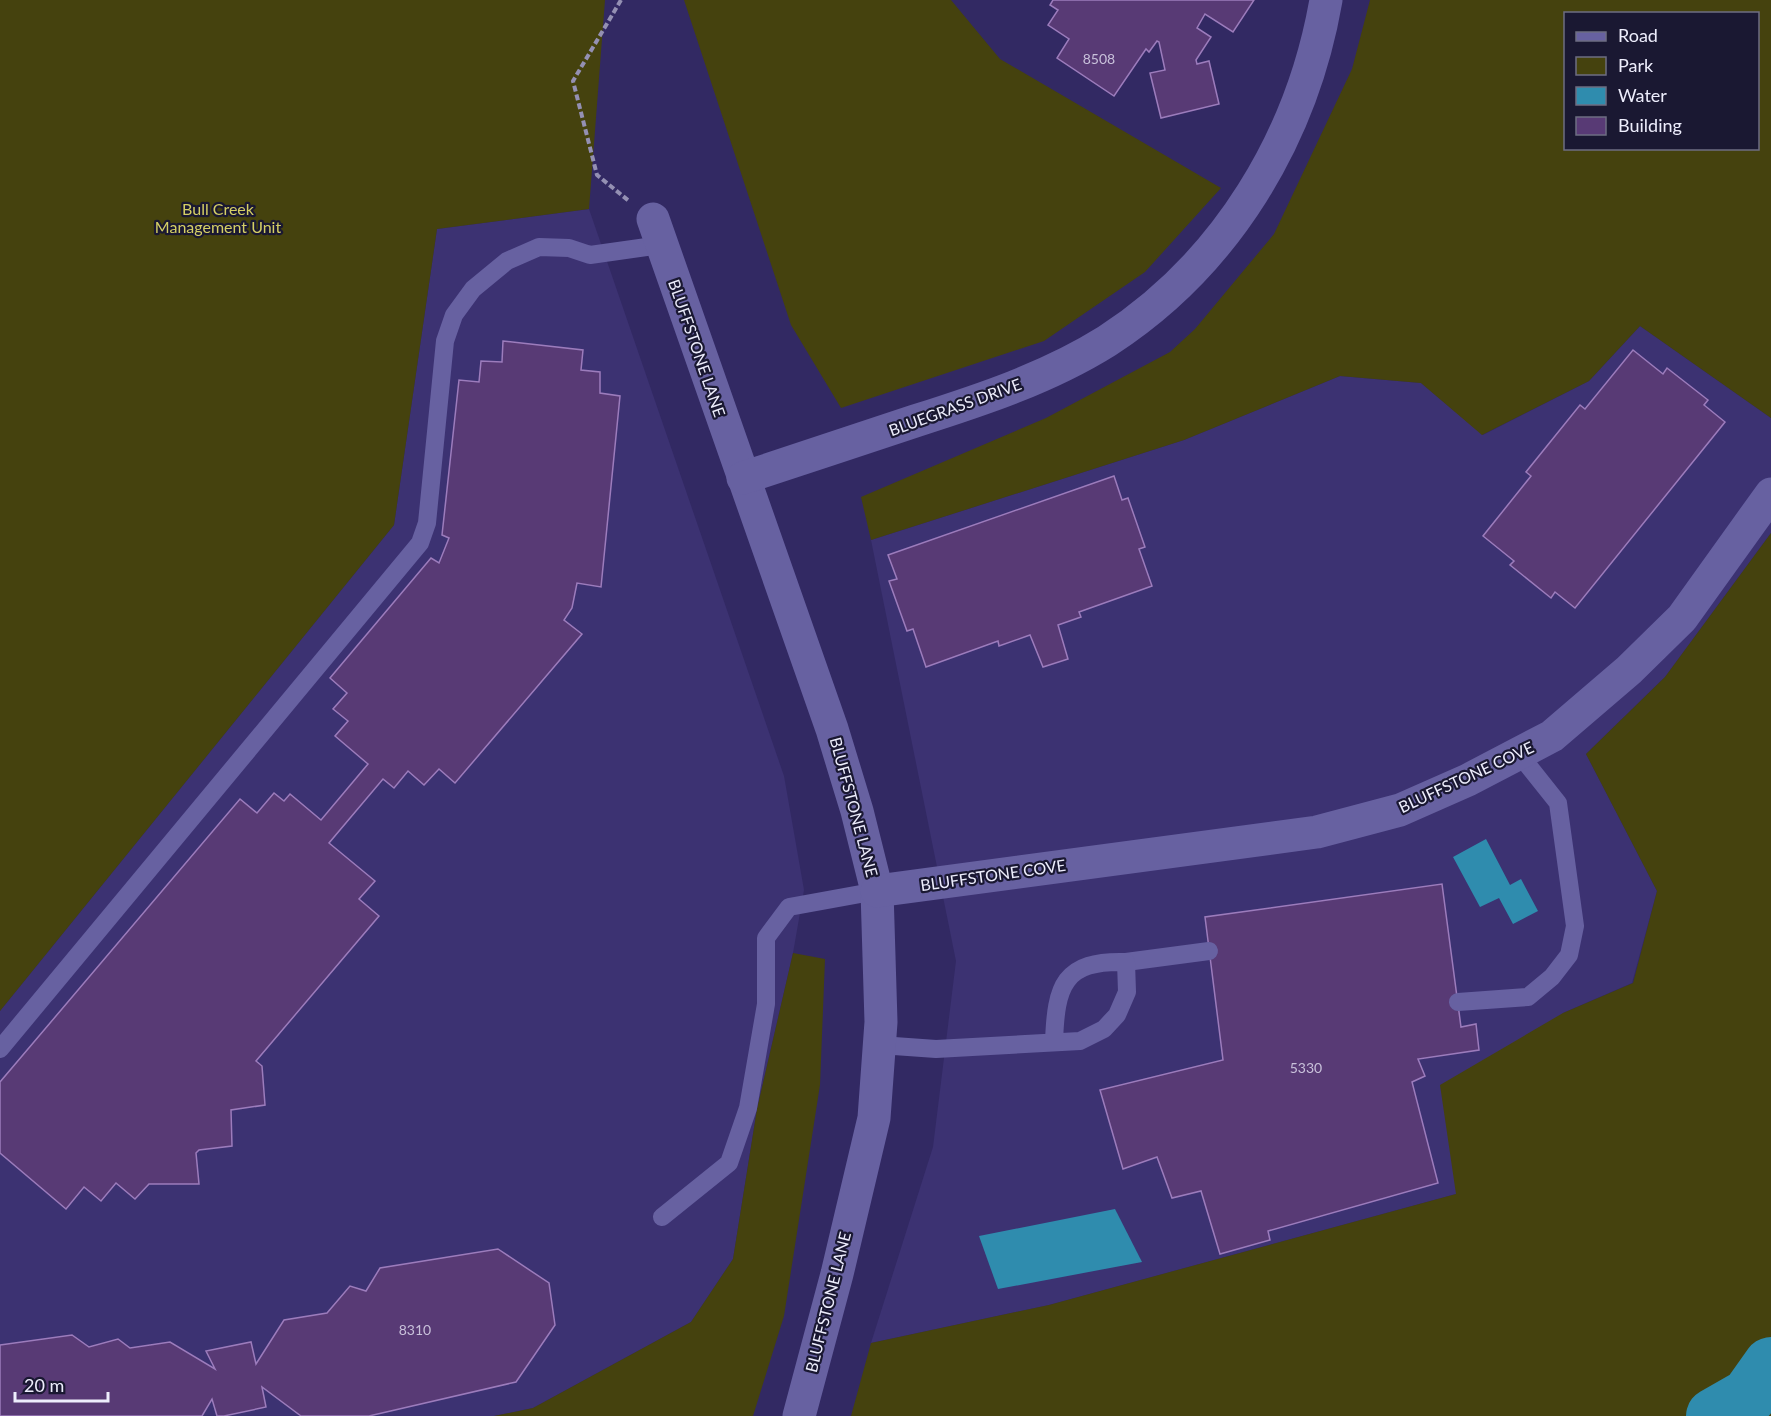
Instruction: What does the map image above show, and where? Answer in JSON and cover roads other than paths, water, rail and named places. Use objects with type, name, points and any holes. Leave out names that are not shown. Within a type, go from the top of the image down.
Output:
[{"type":"street","name":"BLUEGRASS DRIVE","points":[[743,478],[1000,394],[1107,341],[1147,310],[1203,262],[1246,207],[1298,104],[1319,38],[1326,0]]},
{"type":"street","name":"BLUFFSTONE LANE","points":[[657,232],[832,729],[857,811],[877,891],[880,952],[880,1045],[874,1118],[837,1274],[799,1416]]},
{"type":"street","name":"BLUFFSTONE COVE","points":[[877,891],[1317,832],[1400,810],[1552,736],[1629,670],[1682,618],[1771,494]]},
{"type":"lane","points":[[0,1049],[420,543],[427,524],[445,341],[454,315],[473,289],[507,261],[539,247],[569,248],[590,255],[657,232]]},
{"type":"lane","points":[[1458,1002],[1528,996],[1552,976],[1569,955],[1575,926],[1558,803],[1519,754]]},
{"type":"lane","points":[[662,1217],[729,1163],[748,1108],[766,1004],[766,938],[789,907],[877,891]]},
{"type":"lane","points":[[1054,1042],[1055,1008],[1061,988],[1083,966],[1104,961],[1126,962],[1209,951]]},
{"type":"lane","points":[[880,1045],[936,1049],[1080,1041],[1104,1029],[1117,1015],[1127,992],[1126,962]]},
{"type":"water","points":[[1486,839],[1510,885],[1521,879],[1538,911],[1513,924],[1499,898],[1480,907],[1453,857]]},
{"type":"water","points":[[1115,1209],[1142,1262],[998,1289],[979,1236]]},
{"type":"waterway","points":[[1714,1416],[1749,1396],[1771,1365]]},
{"type":"park label","name":"Bull Creek Management Unit","points":[[218,218]]}]
